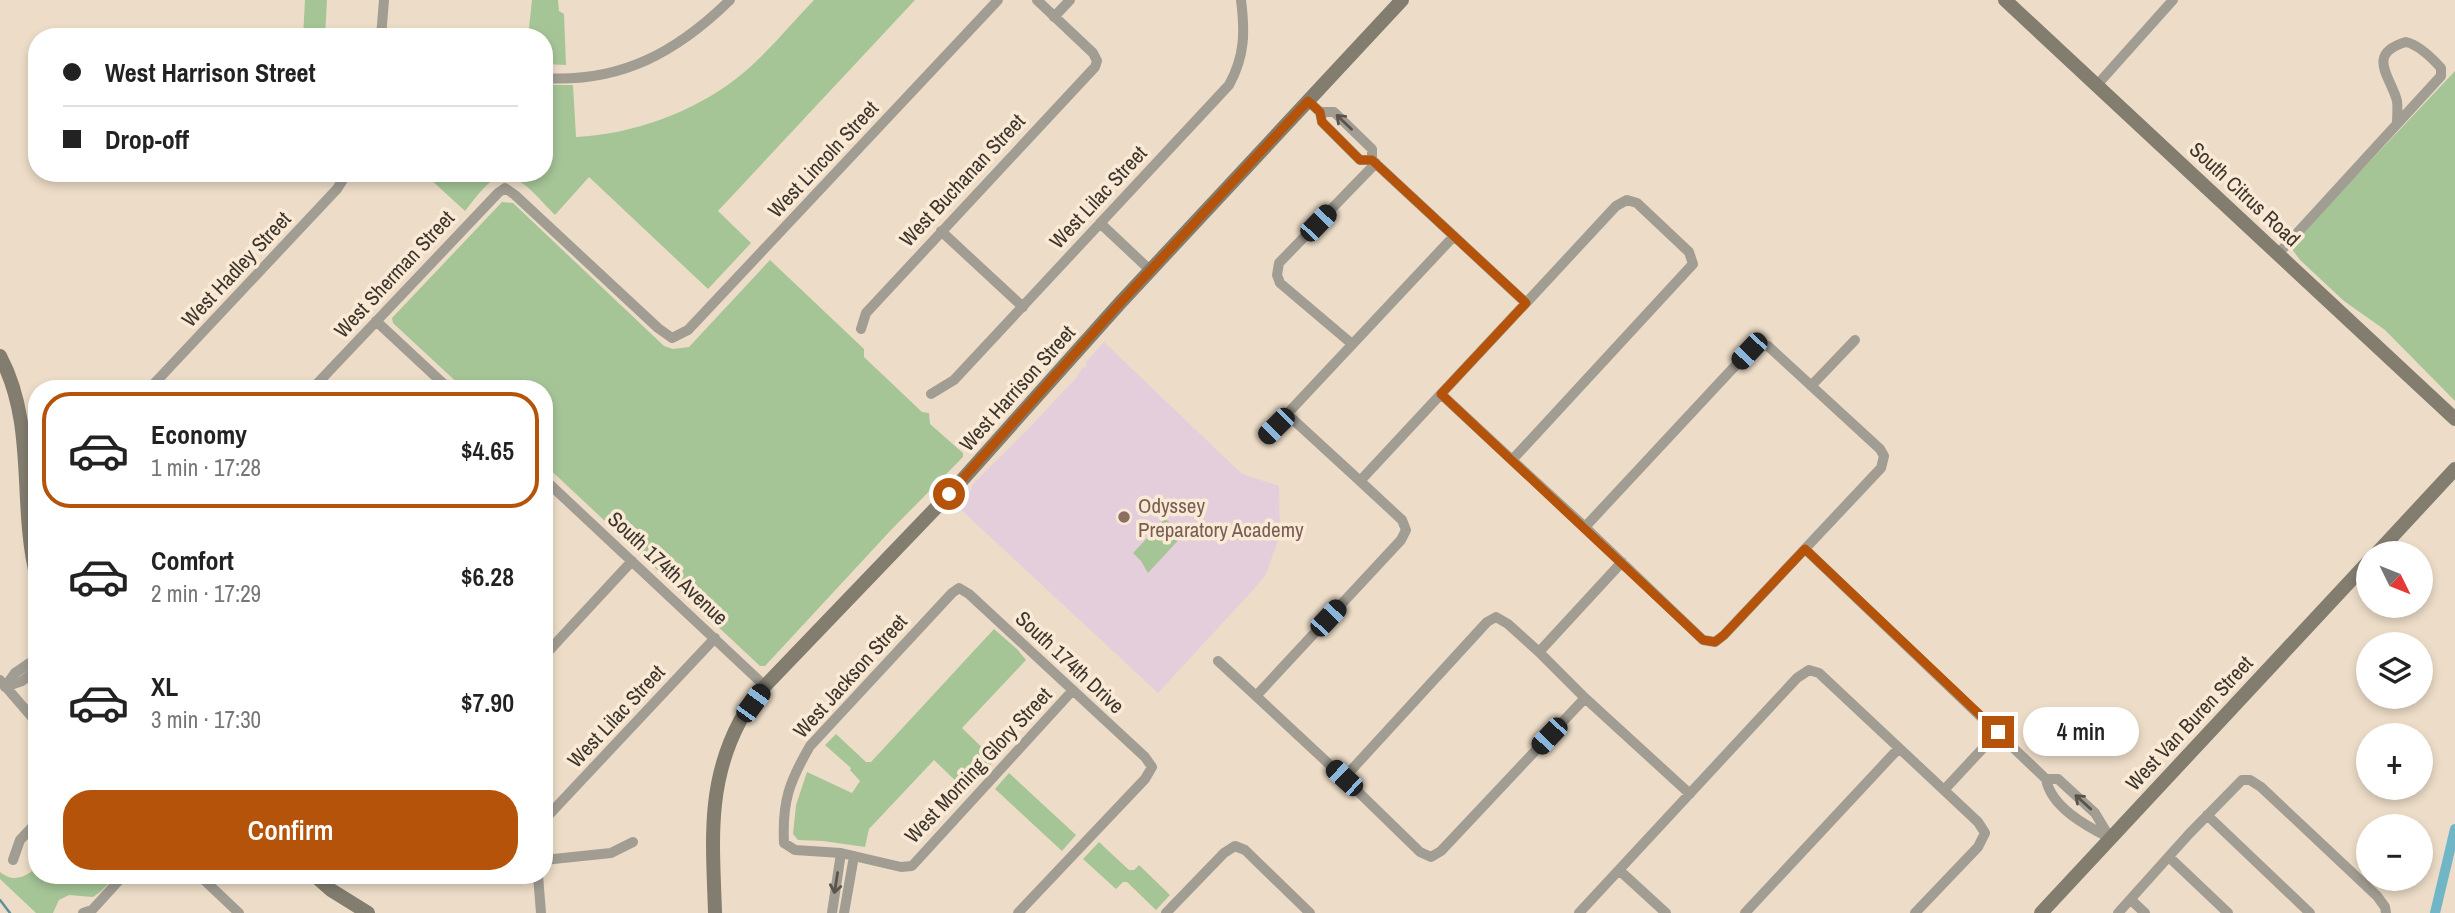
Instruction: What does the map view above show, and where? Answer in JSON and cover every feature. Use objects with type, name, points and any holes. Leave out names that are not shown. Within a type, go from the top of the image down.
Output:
[{"type":"street","points":[[382,28],[384,0]]},
{"type":"street","points":[[553,79],[621,70],[646,61],[679,44],[702,27],[730,0]]},
{"type":"street","name":"West Lincoln Street","points":[[505,188],[672,338],[688,330],[998,0]]},
{"type":"street","points":[[1037,0],[1054,17],[1070,0]]},
{"type":"street","name":"West Lilac Street","points":[[931,394],[954,380],[1228,85],[1238,67],[1244,46],[1241,0]]},
{"type":"street","name":"West Harrison Street","points":[[715,913],[713,858],[716,783],[724,756],[741,720],[765,686],[955,488],[1402,0]]},
{"type":"street","name":"South Citrus Road","points":[[2005,0],[2455,419]]},
{"type":"street","points":[[2097,85],[2173,0]]},
{"type":"street","name":"West Buchanan Street","points":[[860,329],[866,313],[1089,73],[1097,61],[1093,53],[1054,17]]},
{"type":"street","points":[[2278,254],[2441,76],[2441,68],[2436,63],[2414,44],[2406,42],[2390,49],[2384,59],[2385,76],[2398,104],[2397,124]]},
{"type":"street","points":[[1308,101],[1320,112],[1322,122],[1360,160],[1374,162],[1526,303]]},
{"type":"street","points":[[1320,112],[1334,112],[1373,149],[1374,162],[1279,263],[1277,275],[1280,283],[1352,344]]},
{"type":"street","name":"West Hadley Street","points":[[158,380],[341,182]]},
{"type":"street","name":"West Sherman Street","points":[[321,380],[505,188]]},
{"type":"street","points":[[1360,481],[1616,206],[1627,200],[1637,203],[1689,252],[1693,264],[1512,460]]},
{"type":"street","points":[[1100,223],[1151,271]]},
{"type":"street","points":[[941,230],[1023,307]]},
{"type":"street","points":[[1265,437],[1454,236]]},
{"type":"street","points":[[376,321],[439,380]]},
{"type":"street","points":[[1811,386],[1855,340]]},
{"type":"street","points":[[1441,394],[1586,527],[1703,640],[1715,642],[1881,468],[1884,456],[1880,449],[1768,346],[1759,345],[1749,351],[1586,527]]},
{"type":"street","points":[[0,356],[16,393],[28,443]]},
{"type":"street","points":[[1256,696],[1401,540],[1406,530],[1402,520],[1287,414]]},
{"type":"street","points":[[2387,541],[2455,469]]},
{"type":"street","name":"South 174th Avenue","points":[[553,491],[765,686]]},
{"type":"street","points":[[1805,549],[2046,779],[2048,792],[2082,824],[2110,838]]},
{"type":"street","points":[[553,646],[632,561]]},
{"type":"street","points":[[1539,652],[1622,562]]},
{"type":"street","name":"West Van Buren Street","points":[[2040,913],[2356,575]]},
{"type":"street","name":"South 174th Drive","points":[[959,588],[969,594],[1073,690],[1145,757],[1152,767],[1145,779],[1018,913]]},
{"type":"street","name":"West Jackson Street","points":[[841,853],[795,850],[784,844],[783,809],[799,765],[810,746],[959,588]]},
{"type":"street","points":[[1344,778],[1487,622],[1496,617],[1508,624],[1539,652],[1690,794]]},
{"type":"street","name":"West Lilac Street","points":[[553,810],[715,638]]},
{"type":"street","points":[[1218,662],[1420,852],[1431,856],[1441,851],[1585,698]]},
{"type":"street","points":[[2,686],[28,664]]},
{"type":"street","points":[[1579,913],[1797,678],[1809,670],[1819,673],[1978,822],[1985,833],[1978,847],[1915,913]]},
{"type":"street","points":[[2,686],[28,677]]},
{"type":"street","points":[[2,686],[28,713]]},
{"type":"street","name":"West Morning Glory Street","points":[[855,856],[901,867],[912,866],[1073,690]]},
{"type":"street","points":[[1944,790],[1998,732]]},
{"type":"street","points":[[1745,913],[1899,748]]},
{"type":"street","points":[[2046,779],[2058,779],[2095,813],[2110,838]]},
{"type":"street","points":[[2118,913],[2233,787],[2242,780],[2250,780],[2271,796],[2377,896],[2386,913]]},
{"type":"street","points":[[2207,815],[2310,913]]},
{"type":"street","points":[[13,860],[20,840],[28,832]]},
{"type":"street","points":[[553,859],[611,853],[633,842]]},
{"type":"street","points":[[1166,913],[1224,853],[1235,846],[1245,850],[1310,913]]},
{"type":"street","points":[[831,913],[841,853],[855,856],[844,913]]},
{"type":"street","points":[[2169,857],[2228,913]]},
{"type":"street","points":[[1619,870],[1666,913]]},
{"type":"street","points":[[83,913],[92,909],[116,884]]},
{"type":"street","points":[[208,884],[239,913]]},
{"type":"street","points":[[324,884],[368,913]]},
{"type":"street","points":[[539,884],[541,913]]},
{"type":"street","points":[[2131,900],[2145,913]]},
{"type":"shaded area","name":"Odyssey Preparatory Academy","points":[[1104,342],[1242,474],[1279,486],[1280,535],[1266,574],[1158,693],[958,507],[963,502],[958,499],[967,489],[971,491],[972,485],[1076,378],[1082,368],[1087,367],[1086,362]]},
{"type":"green space","points":[[305,0],[327,0],[325,28],[303,28]]},
{"type":"green space","points":[[532,0],[558,0],[559,11],[564,14],[566,65],[553,64],[553,28],[529,28]]},
{"type":"green space","points":[[814,0],[915,0],[718,211],[751,243],[708,289],[589,177],[555,215],[520,182],[553,182],[553,85],[573,85],[576,137],[597,135],[661,120],[701,102],[737,78],[768,50]]},
{"type":"green space","points":[[2455,71],[2455,401],[2385,330],[2344,301],[2300,260],[2292,249],[2294,242]]},
{"type":"green space","points":[[433,182],[491,182],[465,211]]},
{"type":"green space","points":[[502,202],[513,203],[664,346],[673,349],[689,347],[770,260],[864,349],[864,357],[922,412],[929,413],[930,424],[963,453],[963,457],[765,666],[760,666],[553,472],[553,380],[454,380],[393,323],[392,318]]},
{"type":"green space","points":[[1165,519],[1185,533],[1148,573],[1133,553]]},
{"type":"green space","points":[[994,629],[1026,660],[962,728],[995,760],[966,791],[934,760],[869,829],[865,847],[798,840],[793,834],[796,805],[807,772],[852,793],[860,781],[851,768],[825,745],[836,734],[866,762],[871,762]]},
{"type":"green space","points":[[1009,773],[1076,835],[1062,851],[995,789]]},
{"type":"green space","points":[[1099,842],[1129,870],[1134,870],[1139,865],[1170,895],[1156,910],[1127,882],[1123,882],[1116,889],[1083,859]]},
{"type":"green space","points":[[0,872],[8,877],[28,874],[28,884],[108,884],[93,897],[69,895],[59,900],[53,913],[36,913],[0,879]]},
{"type":"waterway","points":[[2435,913],[2455,829]]},
{"type":"waterway","points":[[0,900],[10,913]]},
{"type":"place","name":"Odyssey Preparatory Academy","points":[[1124,517]]},
{"type":"route","points":[[949,494],[1120,303],[1308,101],[1320,112],[1322,122],[1360,160],[1372,160],[1526,303],[1441,394],[1586,527],[1703,640],[1715,642],[1724,635],[1805,549],[1998,732]]}]
